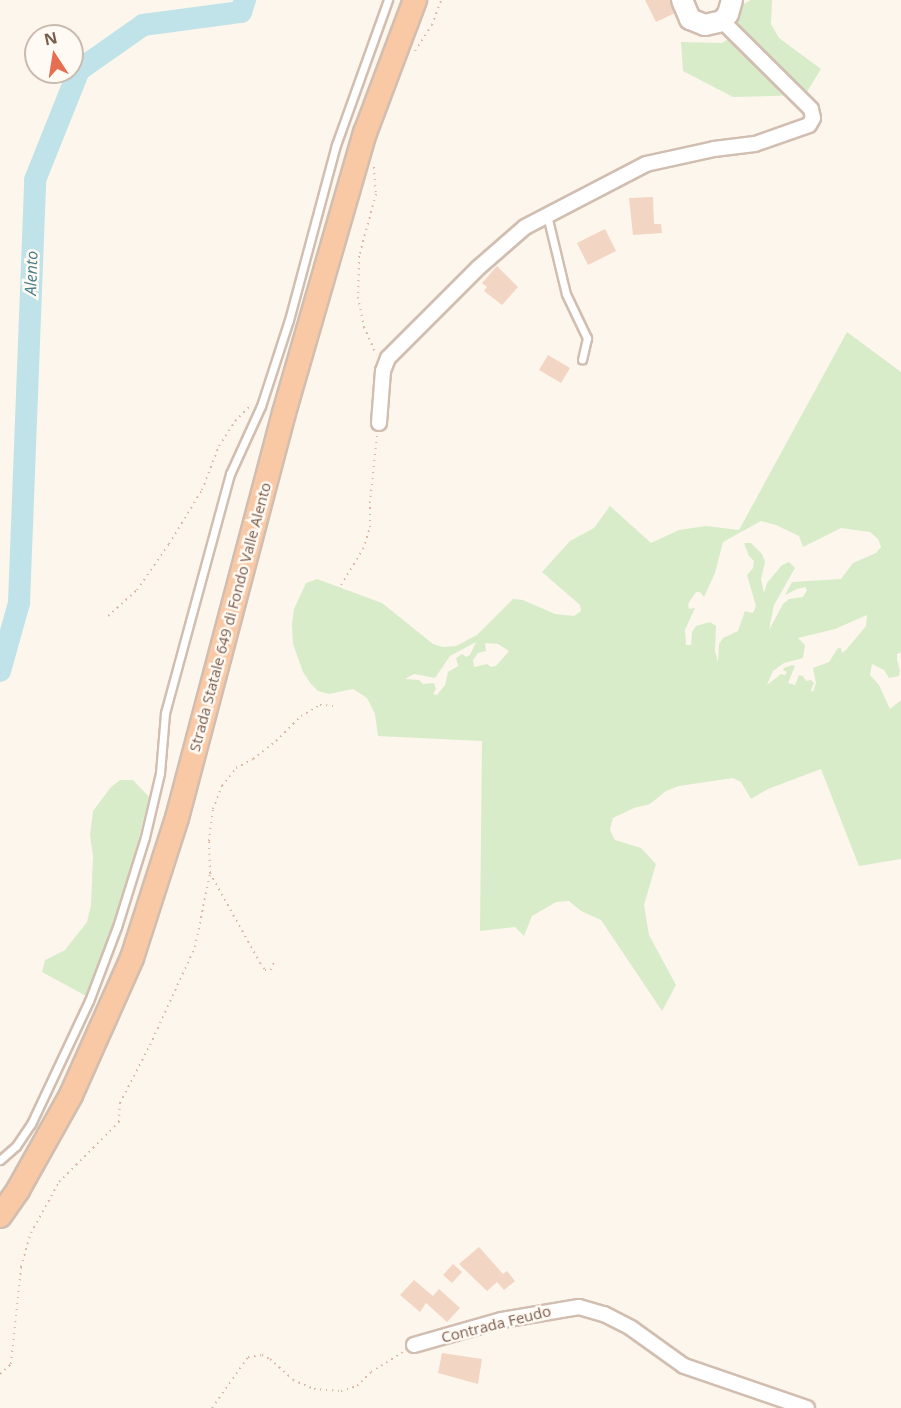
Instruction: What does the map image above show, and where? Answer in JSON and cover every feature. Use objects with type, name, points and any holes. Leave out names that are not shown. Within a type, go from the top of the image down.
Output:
[{"type":"highway","name":"Strada Statale 649 di Fondo Valle Alento","points":[[0,1216],[18,1190],[71,1095],[132,958],[177,818],[284,413],[364,133],[415,0]]},
{"type":"main road","points":[[682,0],[685,13],[700,25],[716,24],[722,21],[728,14],[732,0]]},
{"type":"street","points":[[379,423],[382,371],[388,357],[510,238],[547,215],[646,164],[714,149],[754,144],[809,125],[813,118],[811,109],[722,21]]},
{"type":"street","name":"Contrada Feudo","points":[[414,1345],[502,1320],[579,1307],[604,1314],[631,1328],[684,1366],[807,1408]]},
{"type":"lane","points":[[0,1160],[16,1146],[31,1124],[89,1001],[117,927],[145,837],[160,774],[165,713],[230,474],[265,394],[290,320],[336,145],[388,0]]},
{"type":"lane","points":[[547,215],[566,294],[587,338],[582,359]]},
{"type":"path","points":[[414,53],[432,25],[441,0]]},
{"type":"path","points":[[374,166],[376,194],[359,256],[358,297],[364,327],[382,371]]},
{"type":"path","points":[[108,616],[137,590],[169,544],[202,490],[219,446],[235,421],[265,394]]},
{"type":"path","points":[[340,585],[363,549],[370,526],[371,483],[379,423]]},
{"type":"path","points":[[0,1374],[12,1364],[21,1267],[31,1233],[59,1182],[119,1122],[120,1103],[150,1045],[195,947],[210,873],[209,841],[213,809],[222,786],[236,768],[268,747],[311,709],[320,705],[333,706]]},
{"type":"path","points":[[210,873],[237,926],[265,970],[273,967],[274,960]]},
{"type":"path","points":[[212,1408],[248,1357],[262,1355],[270,1359],[293,1380],[314,1389],[341,1391],[357,1386],[371,1372],[414,1345]]},
{"type":"green space","points":[[751,0],[772,0],[771,24],[779,38],[821,69],[805,95],[733,97],[683,71],[681,42],[722,43],[730,38],[737,8]]},
{"type":"green space","points":[[847,332],[901,372],[901,652],[897,654],[900,671],[899,676],[889,678],[884,670],[872,664],[870,675],[879,685],[890,709],[901,700],[901,859],[859,866],[821,769],[768,789],[751,799],[741,782],[733,778],[679,786],[666,791],[650,804],[634,808],[613,818],[610,830],[615,840],[641,848],[656,864],[644,905],[649,935],[676,985],[662,1011],[601,920],[581,911],[569,901],[556,902],[532,916],[524,936],[515,927],[480,931],[482,741],[378,736],[375,714],[367,698],[353,689],[329,694],[318,691],[303,672],[293,644],[294,609],[306,583],[317,579],[382,603],[433,644],[443,647],[456,646],[477,635],[513,599],[523,600],[555,614],[574,616],[581,611],[580,605],[542,572],[570,541],[594,528],[610,506],[651,543],[679,530],[706,526],[739,530]],"holes":[[[761,521],[799,536],[803,547],[841,528],[870,532],[878,539],[881,547],[876,553],[853,563],[841,579],[792,582],[785,595],[805,587],[807,590],[803,597],[789,599],[783,604],[769,630],[774,605],[795,568],[789,562],[782,565],[767,583],[764,593],[761,579],[765,562],[762,554],[751,543],[744,543],[749,556],[754,561],[753,568],[747,575],[756,606],[753,613],[745,611],[738,631],[723,638],[719,644],[718,662],[715,651],[716,626],[710,622],[696,626],[692,632],[691,645],[686,645],[685,630],[695,608],[689,609],[688,604],[696,592],[700,592],[704,597],[715,573],[723,542]],[[867,615],[866,626],[846,650],[842,653],[841,648],[838,648],[829,662],[813,668],[816,683],[813,692],[811,690],[814,683],[811,680],[806,681],[803,676],[799,675],[795,685],[788,683],[795,666],[792,665],[784,668],[783,670],[787,672],[785,675],[781,674],[767,685],[773,671],[784,663],[803,658],[805,645],[798,638],[835,629]],[[476,642],[470,655],[466,657],[462,654],[456,658],[458,666],[448,672],[445,685],[437,695],[433,694],[436,689],[434,683],[423,684],[419,680],[405,679],[414,674],[435,678],[450,656]],[[485,643],[498,644],[509,651],[496,666],[491,667],[487,664],[474,667],[473,660],[478,653],[486,651]]]},
{"type":"green space","points":[[120,780],[133,780],[149,797],[126,890],[88,997],[42,972],[45,960],[65,950],[87,922],[91,905],[93,856],[90,835],[93,811],[111,787]]},
{"type":"building","points":[[645,0],[670,0],[675,13],[656,22]]},
{"type":"building","points":[[653,197],[654,224],[661,224],[662,233],[633,235],[629,198]]},
{"type":"building","points":[[605,229],[616,251],[588,265],[577,243]]},
{"type":"building","points":[[497,266],[518,287],[502,305],[484,291],[487,287],[482,283]]},
{"type":"building","points":[[548,355],[570,368],[561,383],[539,370]]},
{"type":"building","points":[[479,1247],[503,1274],[507,1271],[515,1281],[504,1290],[497,1282],[487,1291],[459,1264]]},
{"type":"building","points":[[453,1264],[462,1272],[452,1283],[443,1275]]},
{"type":"building","points":[[414,1280],[433,1296],[439,1289],[460,1308],[447,1322],[426,1303],[420,1312],[400,1295]]},
{"type":"building","points":[[442,1353],[482,1359],[478,1384],[438,1373]]},
{"type":"waterway","name":"Alento","points":[[0,671],[19,603],[35,180],[79,70],[143,25],[241,12],[245,0]]}]
